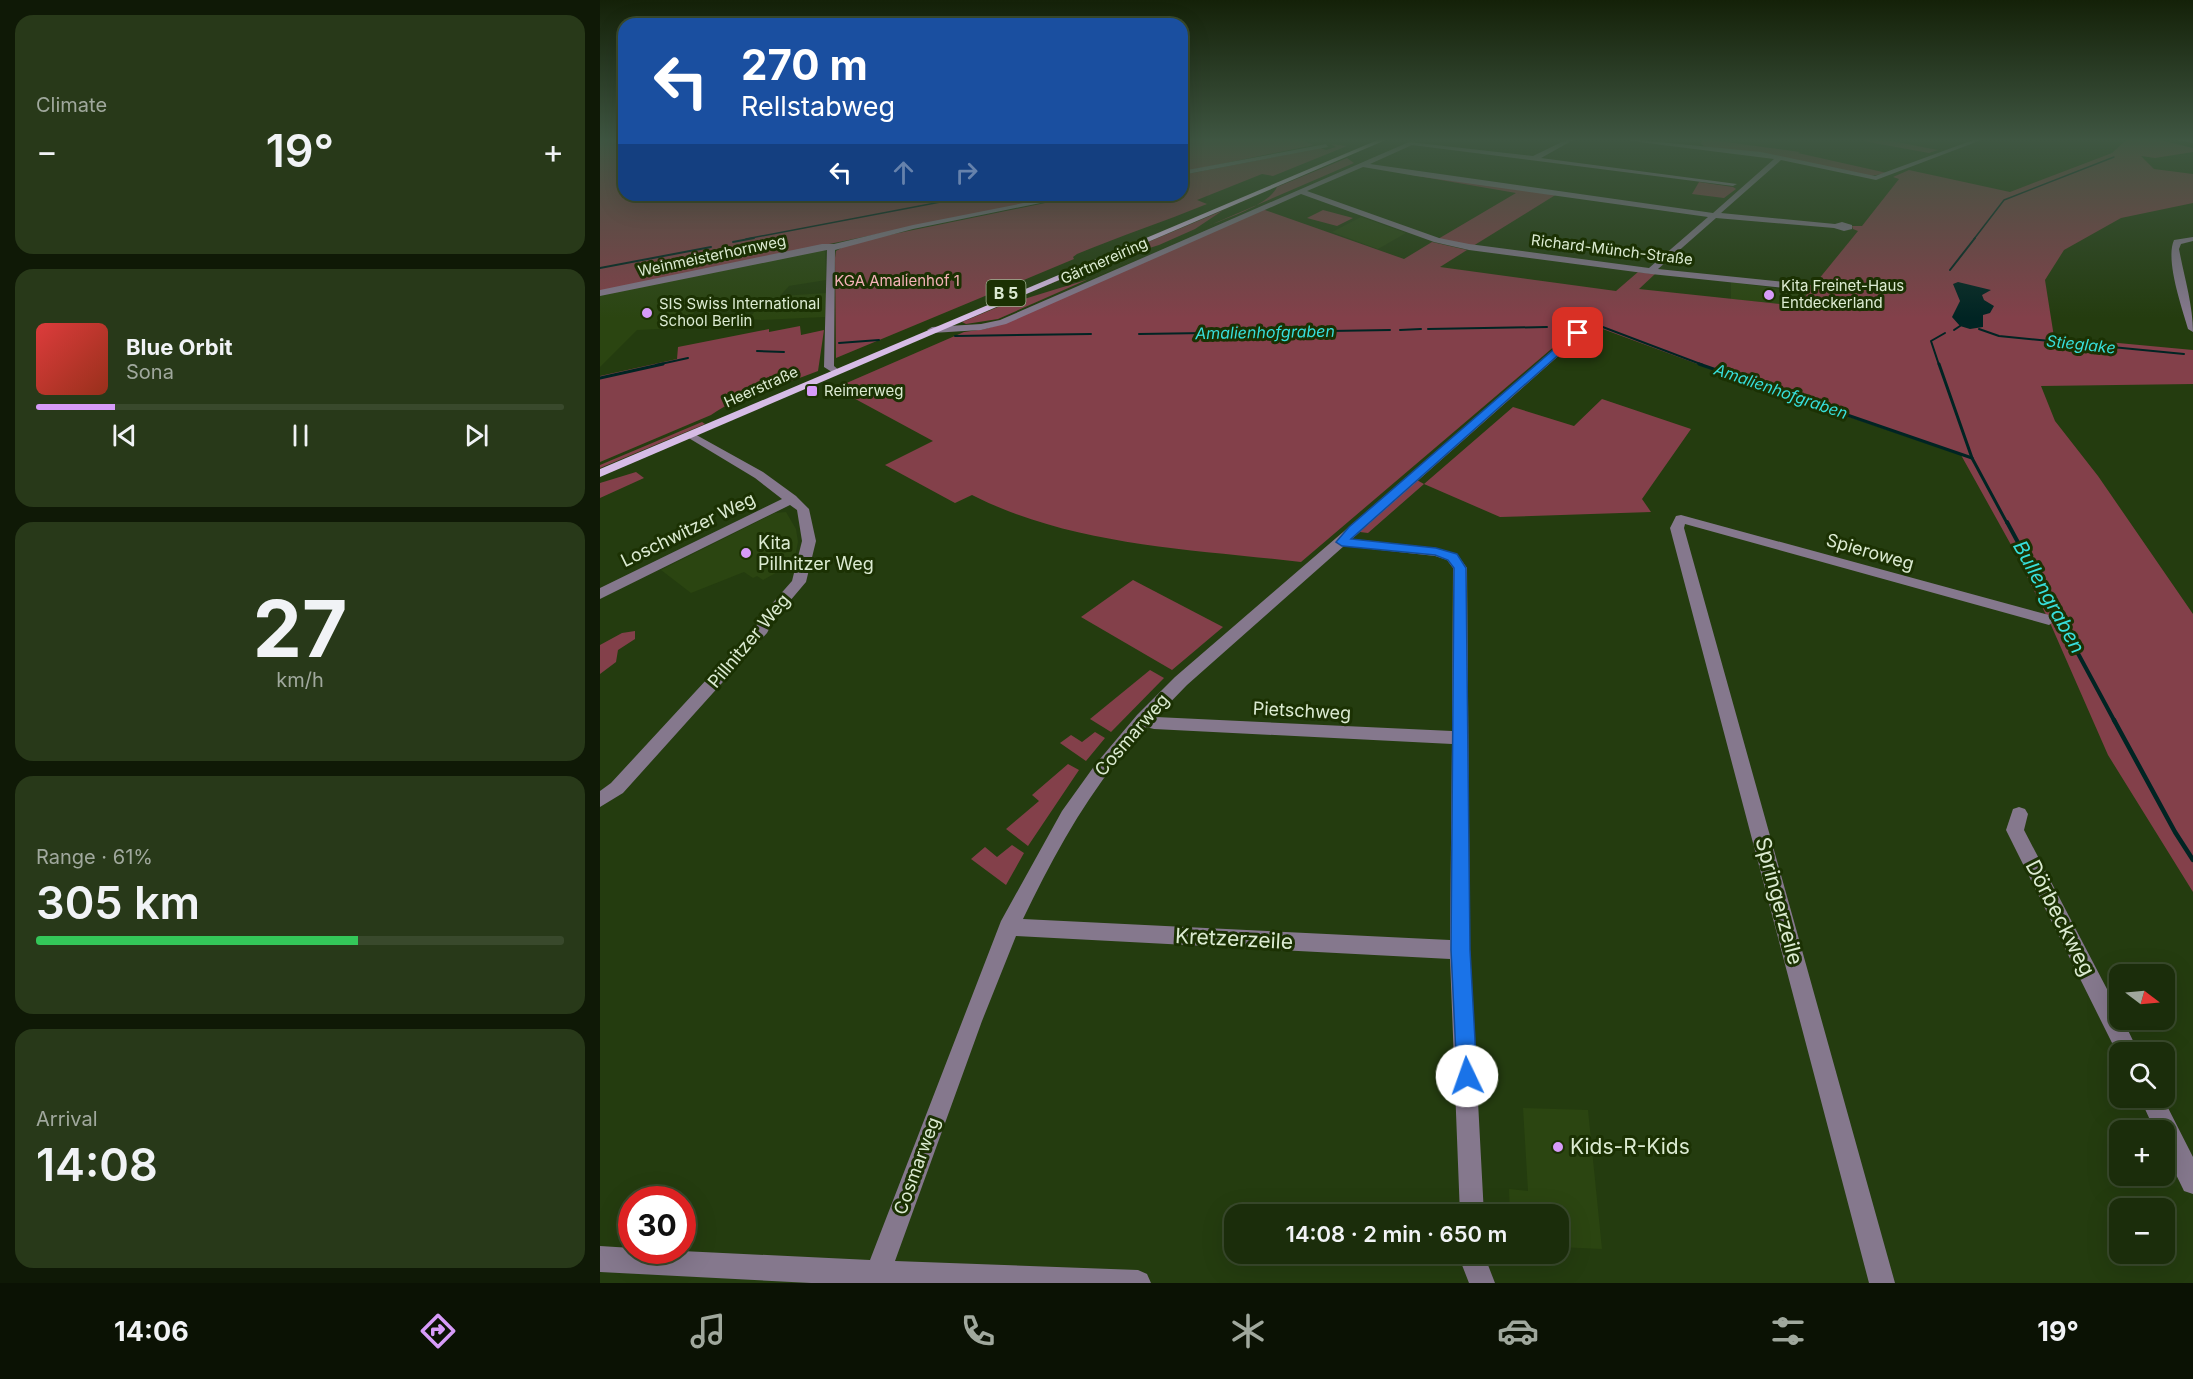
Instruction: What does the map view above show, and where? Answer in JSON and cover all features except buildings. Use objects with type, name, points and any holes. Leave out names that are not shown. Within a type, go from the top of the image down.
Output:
[{"type":"main road","name":"Heerstraße","points":[[600,473],[933,329],[949,318],[984,302],[1231,199]]},
{"type":"street","name":"Gärtnereiring","points":[[933,329],[981,327],[1003,322],[1282,199]]},
{"type":"street","name":"Richard-Münch-Straße","points":[[1322,199],[1439,241],[1469,247],[1651,271],[1786,285]]},
{"type":"street","points":[[1597,199],[1714,215],[1835,226]]},
{"type":"street","points":[[1651,271],[1732,199]]},
{"type":"street","name":"Weinmeisterhornweg","points":[[600,292],[822,247],[834,247],[913,227],[1045,201]]},
{"type":"street","points":[[2193,239],[2177,242],[2176,253],[2183,298],[2193,329]]},
{"type":"street","points":[[834,247],[831,249],[829,368],[835,371]]},
{"type":"street","name":"Cosmarweg","points":[[876,1278],[1008,927],[1038,867],[1099,771],[1143,719],[1181,681],[1586,327]]},
{"type":"street","name":"Pillnitzer Weg","points":[[600,800],[617,788],[762,629],[767,619],[799,582],[798,576],[808,553],[809,530],[802,514],[803,509],[759,475],[691,435]]},
{"type":"street","name":"Loschwitzer Weg","points":[[600,594],[792,499]]},
{"type":"street","name":"Spieroweg","points":[[1681,519],[2049,620]]},
{"type":"street","name":"Springerzeile","points":[[1681,519],[1677,528],[1697,606],[1882,1283]]},
{"type":"street","points":[[1342,542],[1436,552],[1452,557],[1458,563],[1460,950],[1472,1204]]},
{"type":"street","name":"Pietschweg","points":[[1143,719],[1154,723],[1460,738]]},
{"type":"street","name":"Dörbeckweg","points":[[2019,813],[2015,830],[2122,1042]]},
{"type":"street","name":"Kretzerzeile","points":[[1008,927],[1460,950]]},
{"type":"street","points":[[2156,1108],[2193,1182]]},
{"type":"street","points":[[600,1259],[876,1278],[1138,1283]]},
{"type":"street","points":[[1474,1264],[1482,1283]]},
{"type":"shaded area","points":[[1361,217],[1406,233],[1378,249],[1332,232]]},
{"type":"shaded area","name":"SIS Swiss International School Berlin","points":[[822,250],[825,252],[826,280],[789,286],[780,296],[827,293],[825,317],[749,319],[757,308],[740,308],[745,303],[740,302],[742,299],[703,302],[681,328],[637,330],[600,367],[600,295]]},
{"type":"shaded area","name":"Kita Freinet-Haus Entdeckerland","points":[[1731,282],[1793,291],[1810,290],[1798,306],[1731,299]]},
{"type":"shaded area","name":"Kita Pillnitzer Weg","points":[[786,512],[796,529],[798,542],[795,557],[790,565],[763,580],[757,576],[753,578],[744,572],[691,593],[661,570],[775,513]]},
{"type":"shaded area","name":"Kids-R-Kids","points":[[1523,1108],[1588,1110],[1602,1249],[1569,1247],[1569,1204],[1510,1204],[1509,1189],[1528,1191]]},
{"type":"green space","points":[[600,199],[618,199],[618,201],[1039,201],[600,291]]},
{"type":"green space","name":"KGA Amalienhof 1","points":[[1188,199],[1200,199],[1197,200],[1207,204],[1077,254],[1073,257],[1074,259],[836,358],[835,258],[836,251],[850,243],[1055,201],[1188,201]]},
{"type":"green space","points":[[1250,199],[1222,211],[1195,229],[1159,245],[1099,264],[1030,292]]},
{"type":"green space","points":[[1506,199],[1549,199],[1473,246],[1438,239]]},
{"type":"green space","points":[[1883,199],[2193,199],[2193,203],[2121,218],[2064,250],[2045,280],[2054,337],[2193,350],[2193,384],[2041,386],[2055,421],[2098,476],[2193,614],[2193,892],[2108,755],[2051,625],[2015,552],[1961,455],[1727,375],[1600,328],[1577,327],[1301,562],[1175,549],[1091,535],[1011,512],[972,495],[955,503],[885,465],[933,441],[835,388],[964,332],[1005,323],[1262,209],[1404,259],[1432,242],[1467,250],[1440,267],[1616,291],[1638,272],[1655,274],[1639,289],[1798,306],[1810,290],[1804,289],[1804,285],[1814,285],[1858,231],[1852,226],[1862,226]]},
{"type":"green space","points":[[1257,205],[1236,215],[1208,226]]},
{"type":"green space","points":[[1323,210],[1353,218],[1337,226],[1307,218]]},
{"type":"green space","points":[[1200,230],[1089,279],[1088,279]]},
{"type":"green space","points":[[1088,279],[998,319],[966,324],[962,322],[998,307]]},
{"type":"green space","points":[[800,326],[801,335],[824,330],[818,371],[749,395],[711,415],[600,462],[600,376],[677,359],[678,347],[769,329],[769,332]]},
{"type":"green space","points":[[1602,399],[1691,429],[1642,499],[1651,512],[1500,517],[1424,484],[1513,407],[1574,426]]},
{"type":"green space","points":[[702,422],[705,424],[600,468],[600,465]]},
{"type":"green space","points":[[636,472],[644,478],[600,498],[600,483]]},
{"type":"green space","points":[[1415,479],[1424,484],[1368,533],[1360,532]]},
{"type":"green space","points":[[1133,580],[1223,627],[1172,670],[1081,617]]},
{"type":"green space","points":[[635,631],[635,639],[618,650],[616,662],[600,674],[600,645],[622,633]]},
{"type":"green space","points":[[1150,670],[1164,678],[1111,732],[1090,719]]},
{"type":"green space","points":[[1095,732],[1105,738],[1086,761],[1060,743],[1071,735],[1082,742]]},
{"type":"green space","points":[[1068,764],[1079,770],[1028,846],[1006,829],[1039,801],[1032,795]]},
{"type":"green space","points":[[1012,845],[1024,853],[1006,885],[971,859],[985,847],[997,857]]},
{"type":"water","points":[[1958,282],[1991,290],[1982,295],[1984,300],[1994,306],[1990,313],[1983,315],[1983,327],[1970,329],[1960,326],[1952,317],[1960,301],[1953,284]]},
{"type":"waterway","name":"Bullengraben","points":[[1974,239],[2007,199]]},
{"type":"waterway","points":[[746,239],[946,201]]},
{"type":"waterway","points":[[733,242],[754,238]]},
{"type":"waterway","name":"Bullengraben","points":[[1950,270],[1975,238]]},
{"type":"waterway","points":[[600,268],[711,247]]},
{"type":"waterway","name":"Amalienhofgraben","points":[[1590,327],[1600,326],[1703,365]]},
{"type":"waterway","name":"Bullengraben","points":[[1954,330],[1960,326]]},
{"type":"waterway","name":"Amalienhofgraben","points":[[1428,329],[1547,327]]},
{"type":"waterway","name":"Amalienhofgraben","points":[[1559,327],[1580,327]]},
{"type":"waterway","name":"Amalienhofgraben","points":[[1400,330],[1421,329]]},
{"type":"waterway","name":"Stieglake","points":[[1979,329],[1999,336],[2184,354]]},
{"type":"waterway","name":"Amalienhofgraben","points":[[1139,334],[1390,330]]},
{"type":"waterway","name":"Bullengraben","points":[[1939,365],[1931,341],[1945,333]]},
{"type":"waterway","name":"Amalienhofgraben","points":[[955,336],[1091,334]]},
{"type":"waterway","name":"Amalienhofgraben","points":[[839,343],[879,340]]},
{"type":"waterway","name":"Amalienhofgraben","points":[[757,351],[784,352]]},
{"type":"waterway","name":"Amalienhofgraben","points":[[656,365],[688,358]]},
{"type":"waterway","name":"Amalienhofgraben","points":[[600,378],[663,364]]},
{"type":"waterway","name":"Amalienhofgraben","points":[[1699,364],[1972,458]]},
{"type":"waterway","name":"Bullengraben","points":[[1939,364],[1972,458]]},
{"type":"waterway","name":"Bullengraben","points":[[1972,458],[2007,523]]},
{"type":"waterway","name":"Bullengraben","points":[[2007,522],[2115,722]]},
{"type":"waterway","name":"Bullengraben","points":[[2114,720],[2175,832],[2193,860]]},
{"type":"place","name":"Kita Freinet-Haus Entdeckerland","points":[[1769,295]]},
{"type":"place","name":"SIS Swiss International School Berlin","points":[[647,313]]},
{"type":"place","name":"Reimerweg","points":[[812,391]]},
{"type":"place","name":"Kita Pillnitzer Weg","points":[[746,553]]},
{"type":"place","name":"Kids-R-Kids","points":[[1558,1147]]},
{"type":"route","points":[[1467,1076],[1460,950],[1460,568],[1452,557],[1436,552],[1342,542],[1353,529],[1578,333]]}]
